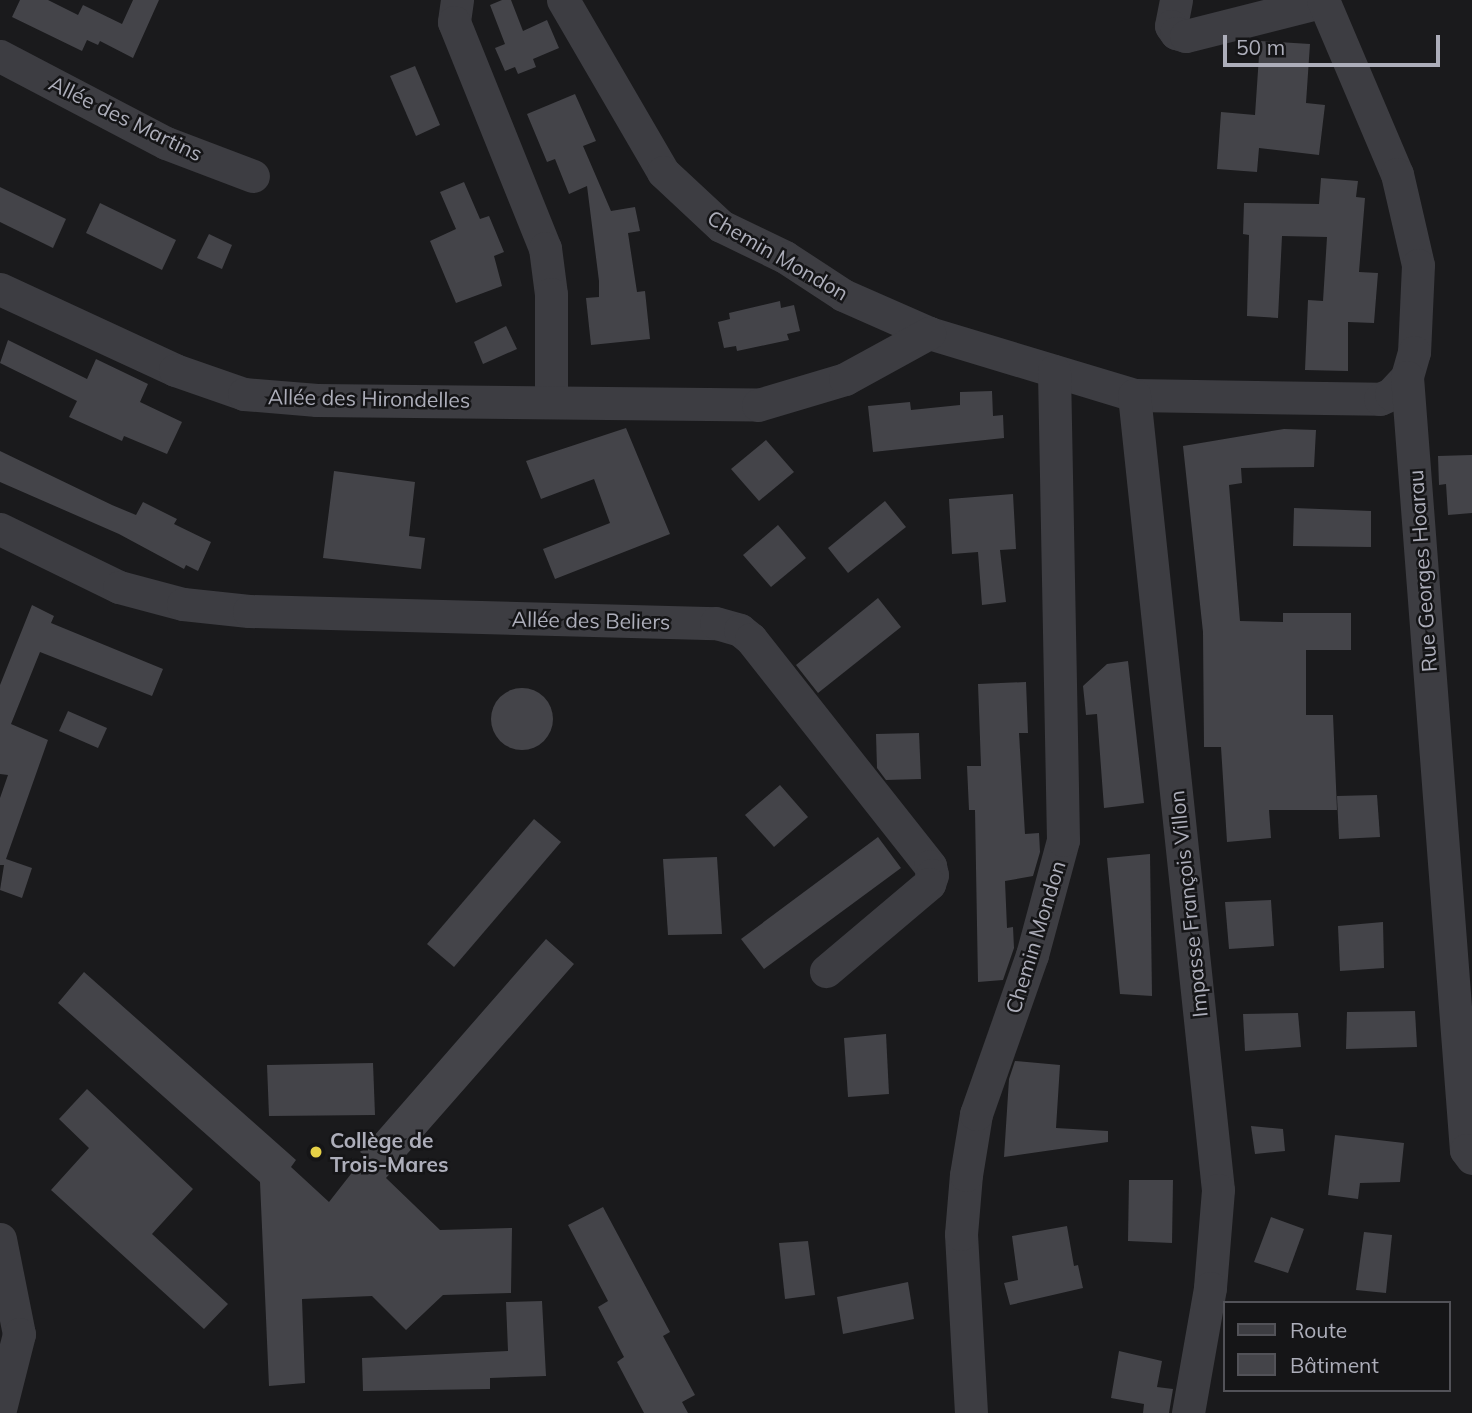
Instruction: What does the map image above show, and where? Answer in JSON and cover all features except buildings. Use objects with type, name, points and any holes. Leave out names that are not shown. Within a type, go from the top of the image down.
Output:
[{"type":"street","points":[[457,0],[454,22],[545,248],[551,293],[551,402]]},
{"type":"street","name":"Chemin Mondon","points":[[563,0],[632,126],[663,172],[721,226],[785,257],[843,295],[929,333],[1134,395],[1380,399],[1391,394],[1407,377]]},
{"type":"street","points":[[1176,0],[1171,26],[1175,33],[1186,36],[1323,1]]},
{"type":"street","name":"Rue Georges Hoarau","points":[[1323,1],[1396,174],[1413,230],[1418,300],[1407,377],[1466,1150],[1472,1158]]},
{"type":"street","name":"Allée des Martins","points":[[0,56],[166,143],[253,176]]},
{"type":"street","name":"Allée des Hirondelles","points":[[0,289],[175,370],[244,394],[317,400],[758,405],[845,379],[929,333]]},
{"type":"street","name":"Chemin Mondon","points":[[971,1413],[961,1234],[966,1175],[976,1114],[1032,955],[1063,840],[1054,371]]},
{"type":"street","name":"Impasse François Villon","points":[[1134,395],[1218,1190],[1210,1288],[1188,1413]]},
{"type":"street","name":"Allée des Beliers","points":[[0,529],[119,587],[183,604],[249,611],[716,623],[740,630],[751,639],[913,844],[932,875],[929,884],[826,971]]},
{"type":"street","points":[[0,1239],[19,1334],[0,1408],[11,1413]]},
{"type":"place","name":"Collège de Trois-Mares","points":[[316,1152]]}]
